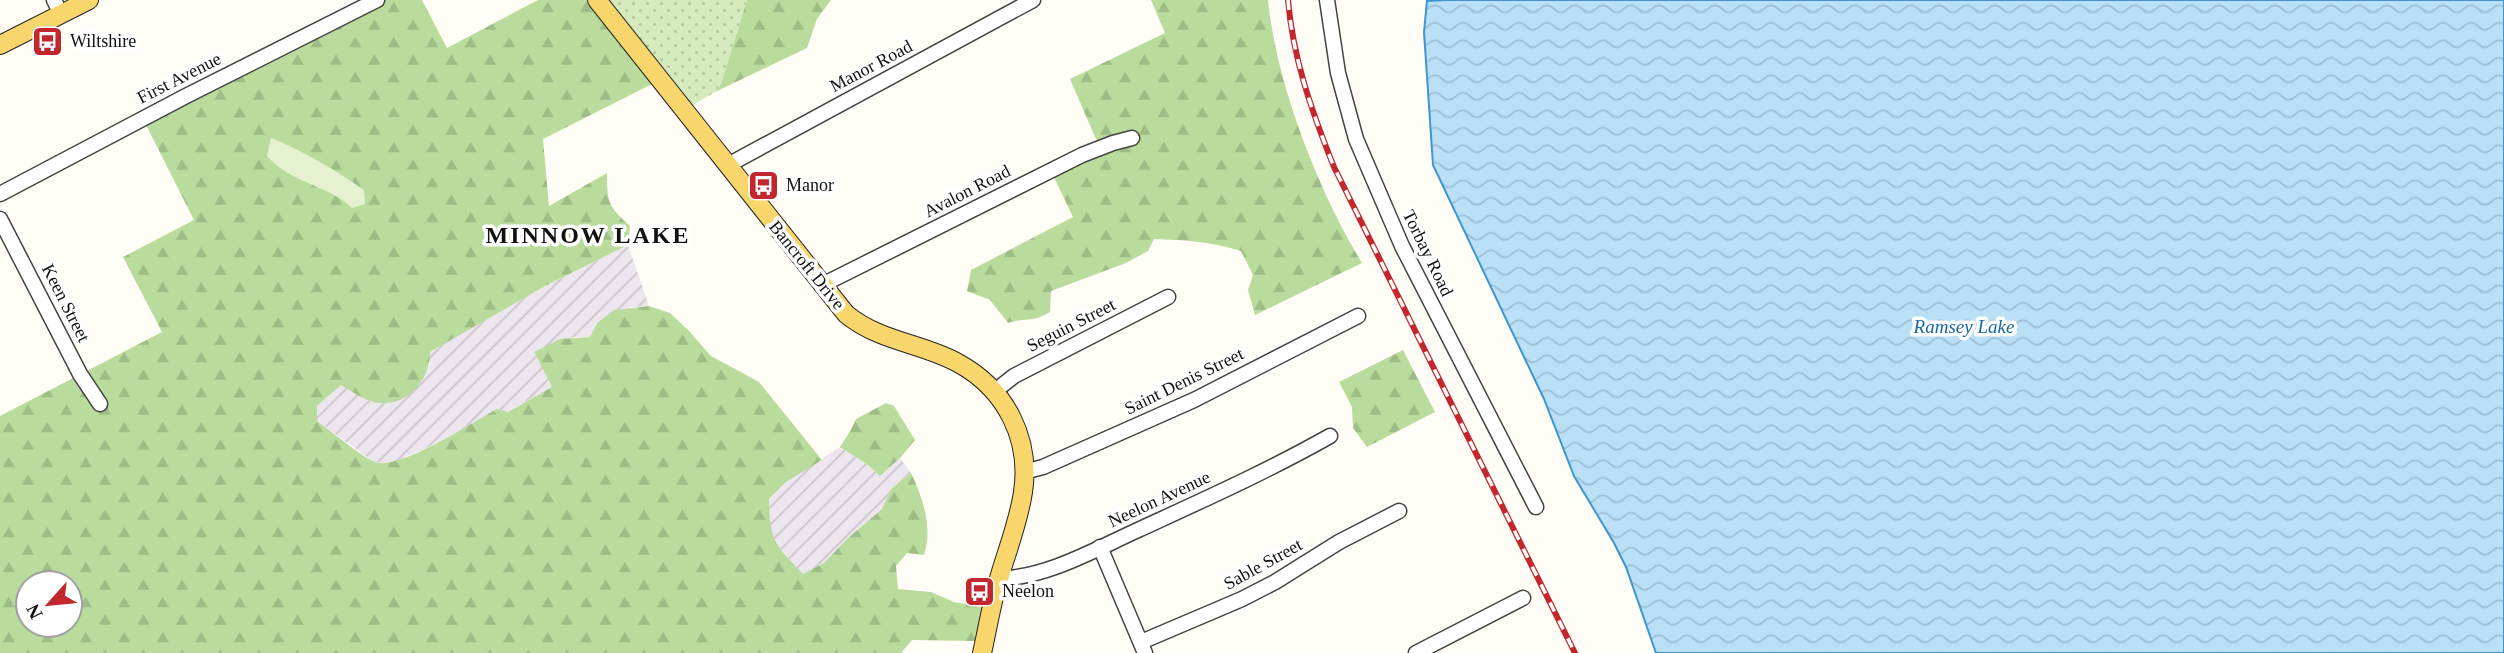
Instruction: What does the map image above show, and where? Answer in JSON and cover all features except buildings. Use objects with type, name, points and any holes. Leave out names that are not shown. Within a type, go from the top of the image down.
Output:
[{"type":"main road","points":[[0,45],[57,7],[89,0]]},
{"type":"main road","name":"Bancroft Drive","points":[[597,0],[846,314],[856,322],[903,343],[956,361],[982,379],[1006,405],[1020,434],[1024,491],[998,579],[982,653]]},
{"type":"street","name":"First Avenue","points":[[0,194],[377,0]]},
{"type":"street","name":"Manor Road","points":[[727,165],[1033,0]]},
{"type":"street","name":"Torbay Road","points":[[1327,0],[1338,73],[1356,139],[1402,246],[1536,507]]},
{"type":"street","name":"Avalon Road","points":[[822,285],[1082,155],[1132,138]]},
{"type":"street","name":"Keen Street","points":[[0,219],[80,374],[100,404]]},
{"type":"street","name":"Seguin Street","points":[[995,391],[1014,376],[1168,297]]},
{"type":"street","name":"Saint Denis Street","points":[[1024,472],[1043,467],[1194,400],[1358,316]]},
{"type":"street","name":"Neelon Avenue","points":[[998,579],[1042,572],[1252,477],[1330,436]]},
{"type":"street","name":"Sable Street","points":[[1143,647],[1242,599],[1339,542],[1399,511]]},
{"type":"street","points":[[1100,547],[1143,647]]},
{"type":"street","points":[[1416,653],[1523,598]]},
{"type":"shaded area","points":[[628,245],[649,306],[631,307],[597,323],[590,337],[574,337],[534,352],[552,387],[507,412],[390,464],[374,462],[317,421],[317,406],[341,385],[368,400],[419,385],[430,364],[430,352],[547,285]]},
{"type":"shaded area","points":[[840,447],[880,476],[900,458],[911,473],[891,489],[882,509],[824,563],[803,575],[778,547],[770,531],[769,499],[786,482]]},
{"type":"green space","points":[[379,0],[422,0],[447,48],[538,0],[595,0],[658,81],[543,139],[549,206],[607,173],[610,203],[630,226],[628,245],[547,285],[430,352],[423,378],[404,398],[387,403],[375,402],[341,385],[317,406],[317,421],[375,462],[386,463],[401,459],[436,444],[497,409],[508,412],[552,387],[534,352],[560,339],[590,337],[597,323],[614,310],[649,306],[670,313],[711,356],[759,382],[822,460],[786,482],[769,499],[773,533],[780,548],[793,564],[803,574],[824,563],[882,509],[891,489],[911,473],[925,513],[927,545],[924,555],[907,553],[896,566],[898,589],[931,592],[954,602],[983,607],[975,641],[912,640],[901,653],[0,653],[0,416],[162,332],[123,257],[194,220],[143,119]]},
{"type":"green space","points":[[595,0],[747,0],[721,84],[715,92],[683,111]]},
{"type":"green space","points":[[747,0],[831,0],[817,19],[807,48],[715,92],[721,84]]},
{"type":"green space","points":[[1151,0],[1268,0],[1280,66],[1302,136],[1330,203],[1362,263],[1255,315],[1248,290],[1253,275],[1241,251],[1220,245],[1154,239],[1148,251],[1126,263],[1051,291],[1050,312],[1039,318],[1008,323],[990,300],[967,291],[971,270],[1073,217],[1051,171],[1102,153],[1070,79],[1165,33]]},
{"type":"green space","points":[[271,138],[319,161],[364,190],[365,204],[352,208],[332,194],[287,173],[267,156]]},
{"type":"green space","points":[[1403,350],[1435,412],[1367,447],[1353,428],[1352,407],[1339,382]]},
{"type":"green space","points":[[886,403],[894,406],[915,440],[880,476],[840,447],[856,419]]},
{"type":"water","name":"Ramsey Lake","points":[[2504,0],[2504,653],[1656,653],[1626,567],[1574,476],[1544,399],[1433,165],[1424,32],[1427,1]]},
{"type":"railway","points":[[1288,0],[1294,43],[1305,85],[1334,167],[1575,653]]},
{"type":"place","name":"Wiltshire","points":[[47,41]]},
{"type":"place","name":"Manor","points":[[763,185]]},
{"type":"place","name":"Neelon","points":[[979,591]]},
{"type":"district","name":"MINNOW LAKE","points":[[588,235]]}]
